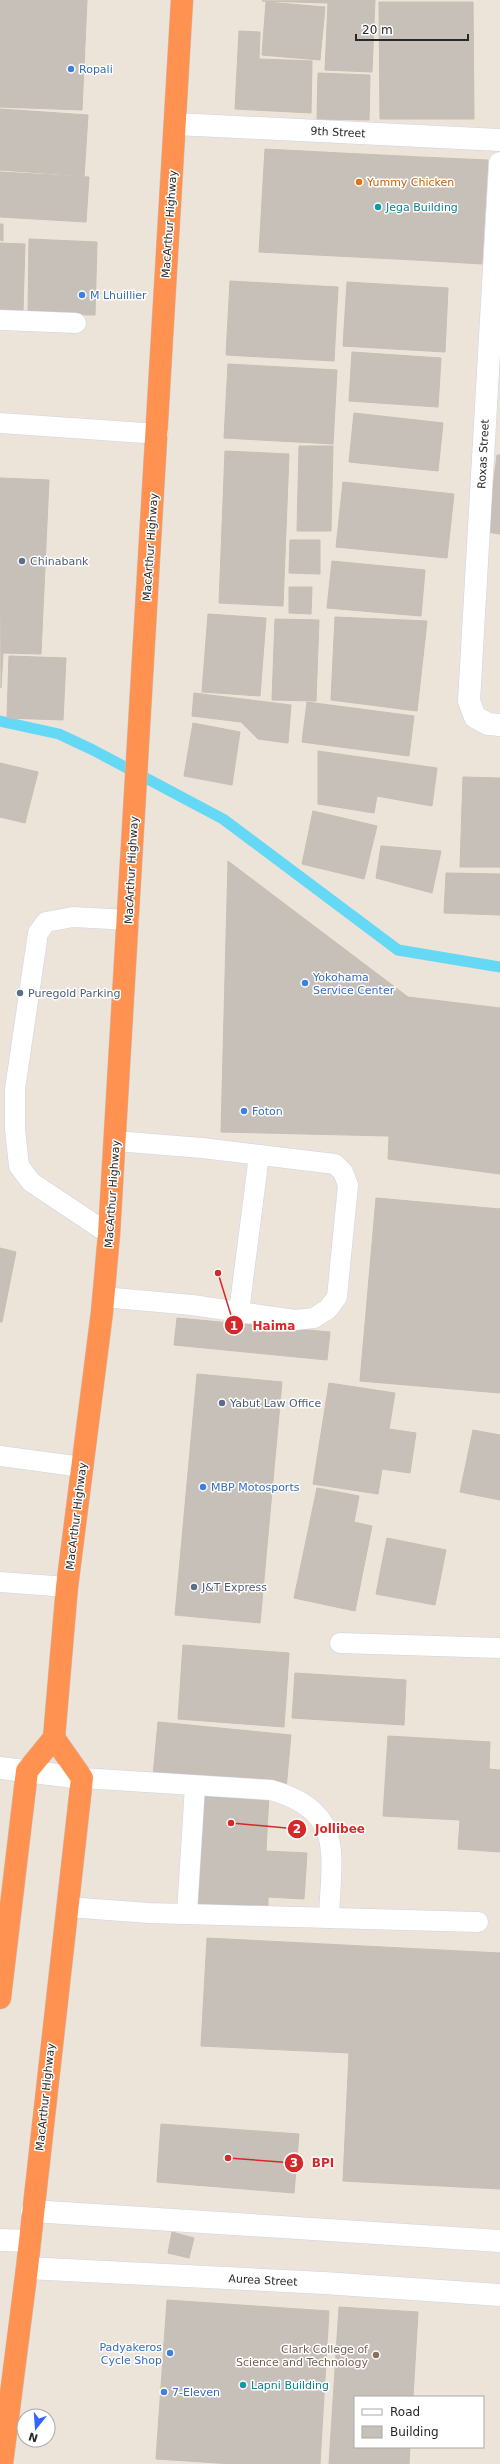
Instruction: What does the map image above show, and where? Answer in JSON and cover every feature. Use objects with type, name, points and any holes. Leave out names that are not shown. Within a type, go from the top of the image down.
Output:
[{"type":"highway","name":"MacArthur Highway","points":[[54,1738],[67,1588],[104,1297],[110,1234],[129,920],[142,653],[158,434],[182,0]]},
{"type":"highway","points":[[0,1998],[27,1771],[54,1738],[82,1778]]},
{"type":"highway","name":"MacArthur Highway","points":[[2,2464],[30,2241],[32,2211],[82,1778]]},
{"type":"street","name":"9th Street","points":[[176,124],[500,140]]},
{"type":"street","name":"Roxas Street","points":[[500,163],[469,701],[475,717],[488,724],[500,725]]},
{"type":"street","points":[[0,1768],[82,1778]]},
{"type":"street","points":[[32,2211],[500,2242]]},
{"type":"street","points":[[0,2240],[30,2241]]},
{"type":"street","name":"Aurea Street","points":[[26,2268],[500,2294]]},
{"type":"lane","points":[[0,320],[76,323]]},
{"type":"lane","points":[[0,423],[158,434]]},
{"type":"lane","points":[[110,1234],[32,1182],[19,1166],[15,1129],[8,1088],[38,933],[46,922],[73,917],[129,920]]},
{"type":"lane","points":[[104,1297],[239,1312],[295,1320],[314,1318],[328,1309],[336,1297],[348,1184],[343,1172],[335,1164],[202,1148],[115,1141]]},
{"type":"lane","points":[[239,1312],[259,1155]]},
{"type":"lane","points":[[0,1456],[82,1467]]},
{"type":"lane","points":[[0,1582],[67,1588]]},
{"type":"lane","points":[[340,1643],[500,1648]]},
{"type":"lane","points":[[82,1778],[271,1790],[294,1796],[315,1810],[323,1821],[331,1840],[329,1918]]},
{"type":"lane","points":[[187,1914],[195,1786]]},
{"type":"lane","points":[[67,1907],[187,1914],[478,1922]]},
{"type":"building","points":[[0,0],[87,0],[82,110],[0,107]]},
{"type":"building","points":[[375,0],[372,72],[325,70],[328,3],[262,1]]},
{"type":"building","points":[[266,2],[325,7],[320,60],[262,55]]},
{"type":"building","points":[[379,2],[473,2],[474,119],[380,119]]},
{"type":"building","points":[[239,31],[260,32],[259,59],[312,61],[311,113],[235,109]]},
{"type":"building","points":[[318,73],[370,75],[369,120],[317,119]]},
{"type":"building","points":[[0,109],[88,115],[84,176],[0,170]]},
{"type":"building","points":[[265,149],[341,153],[336,256],[259,252]]},
{"type":"building","name":"Jega Building","points":[[341,153],[421,157],[415,260],[336,256]]},
{"type":"building","points":[[421,157],[488,160],[482,264],[415,260]]},
{"type":"building","points":[[0,172],[89,177],[86,222],[0,217]]},
{"type":"building","points":[[0,224],[3,224],[3,241],[0,240]]},
{"type":"building","points":[[29,239],[97,242],[95,315],[28,314]]},
{"type":"building","points":[[0,243],[25,244],[23,311],[0,311]]},
{"type":"building","points":[[230,281],[338,287],[334,361],[226,355]]},
{"type":"building","points":[[347,282],[448,288],[445,352],[343,346]]},
{"type":"building","points":[[352,352],[441,358],[438,407],[349,401]]},
{"type":"building","points":[[228,364],[337,370],[333,444],[224,438]]},
{"type":"building","points":[[354,413],[443,423],[438,471],[349,462]]},
{"type":"building","points":[[299,446],[333,446],[331,531],[297,531]]},
{"type":"building","points":[[225,451],[289,454],[283,606],[219,603]]},
{"type":"building","points":[[497,455],[500,455],[500,534],[487,532]]},
{"type":"building","points":[[0,478],[49,480],[41,654],[3,653],[1,688]]},
{"type":"building","points":[[343,482],[454,494],[447,558],[336,547]]},
{"type":"building","points":[[290,540],[320,540],[320,574],[289,573]]},
{"type":"building","points":[[332,561],[425,570],[421,616],[327,608]]},
{"type":"building","points":[[289,587],[312,587],[311,614],[289,613]]},
{"type":"building","points":[[208,614],[266,618],[260,696],[202,692]]},
{"type":"building","points":[[335,617],[427,621],[417,711],[331,700]]},
{"type":"building","points":[[275,619],[319,620],[316,701],[272,700]]},
{"type":"building","points":[[9,656],[66,658],[63,720],[7,718]]},
{"type":"building","points":[[194,693],[291,705],[288,743],[258,739],[241,722],[192,716]]},
{"type":"building","points":[[307,702],[414,716],[409,756],[302,742]]},
{"type":"building","points":[[193,723],[240,732],[232,785],[184,776]]},
{"type":"building","points":[[318,751],[437,768],[432,806],[377,796],[374,813],[318,804]]},
{"type":"building","points":[[0,763],[38,772],[25,823],[0,817]]},
{"type":"building","points":[[463,777],[500,778],[500,867],[460,867]]},
{"type":"building","points":[[313,811],[377,826],[364,879],[302,864]]},
{"type":"building","points":[[381,846],[441,851],[432,893],[376,878]]},
{"type":"building","points":[[228,861],[408,997],[500,1008],[500,1174],[388,1159],[389,1136],[221,1132]]},
{"type":"building","points":[[446,873],[500,874],[500,915],[444,913]]},
{"type":"building","points":[[376,1198],[500,1209],[500,1393],[360,1381]]},
{"type":"building","points":[[0,1248],[16,1252],[2,1322],[0,1322]]},
{"type":"building","points":[[177,1318],[330,1332],[327,1360],[174,1345]]},
{"type":"building","points":[[197,1374],[282,1382],[260,1623],[175,1615]]},
{"type":"building","points":[[329,1383],[395,1393],[389,1429],[416,1433],[410,1473],[382,1469],[378,1494],[313,1484]]},
{"type":"building","points":[[473,1430],[500,1435],[500,1500],[460,1492]]},
{"type":"building","points":[[317,1488],[359,1496],[354,1522],[372,1526],[355,1611],[294,1598]]},
{"type":"building","points":[[387,1538],[446,1550],[435,1605],[376,1594]]},
{"type":"building","points":[[183,1645],[289,1653],[284,1727],[178,1719]]},
{"type":"building","points":[[295,1673],[406,1680],[404,1725],[292,1718]]},
{"type":"building","points":[[158,1722],[291,1735],[286,1789],[153,1776]]},
{"type":"building","points":[[388,1736],[490,1742],[489,1769],[500,1770],[500,1852],[458,1849],[460,1820],[383,1816]]},
{"type":"building","points":[[196,1790],[269,1794],[266,1851],[307,1853],[304,1899],[268,1897],[268,1908],[190,1903]]},
{"type":"building","points":[[207,1938],[500,1953],[500,2189],[343,2181],[349,2053],[201,2046]]},
{"type":"building","points":[[161,2124],[299,2134],[294,2193],[157,2182]]},
{"type":"building","points":[[172,2232],[194,2238],[189,2258],[168,2253]]},
{"type":"building","name":"Lapni Building","points":[[167,2300],[329,2311],[320,2464],[233,2464],[156,2459]]},
{"type":"building","name":"Clark College of Science and Technology","points":[[339,2307],[418,2312],[413,2396],[354,2396],[354,2448],[410,2448],[409,2464],[329,2464]]},
{"type":"waterway","points":[[0,721],[59,734],[93,750],[223,819],[398,950],[500,967]]},
{"type":"place","name":"Ropali","points":[[71,69]]},
{"type":"place","name":"Yummy Chicken","points":[[359,182]]},
{"type":"place","name":"Jega Building","points":[[378,207]]},
{"type":"place","name":"M Lhuillier","points":[[82,295]]},
{"type":"place","name":"Chinabank","points":[[22,561]]},
{"type":"place","name":"Yokohama Service Center","points":[[305,983]]},
{"type":"place","name":"Puregold Parking","points":[[20,993]]},
{"type":"place","name":"Foton","points":[[244,1111]]},
{"type":"place","name":"Haima","points":[[218,1273]]},
{"type":"place","name":"Yabut Law Office","points":[[222,1403]]},
{"type":"place","name":"MBP Motosports","points":[[203,1487]]},
{"type":"place","name":"J&T Express","points":[[194,1587]]},
{"type":"place","name":"Jollibee","points":[[231,1823]]},
{"type":"place","name":"BPI","points":[[228,2158]]},
{"type":"place","name":"Padyakeros Cycle Shop","points":[[170,2353]]},
{"type":"place","name":"Clark College of Science and Technology","points":[[376,2355]]},
{"type":"place","name":"Lapni Building","points":[[243,2385]]},
{"type":"place","name":"7-Eleven","points":[[164,2392]]}]
